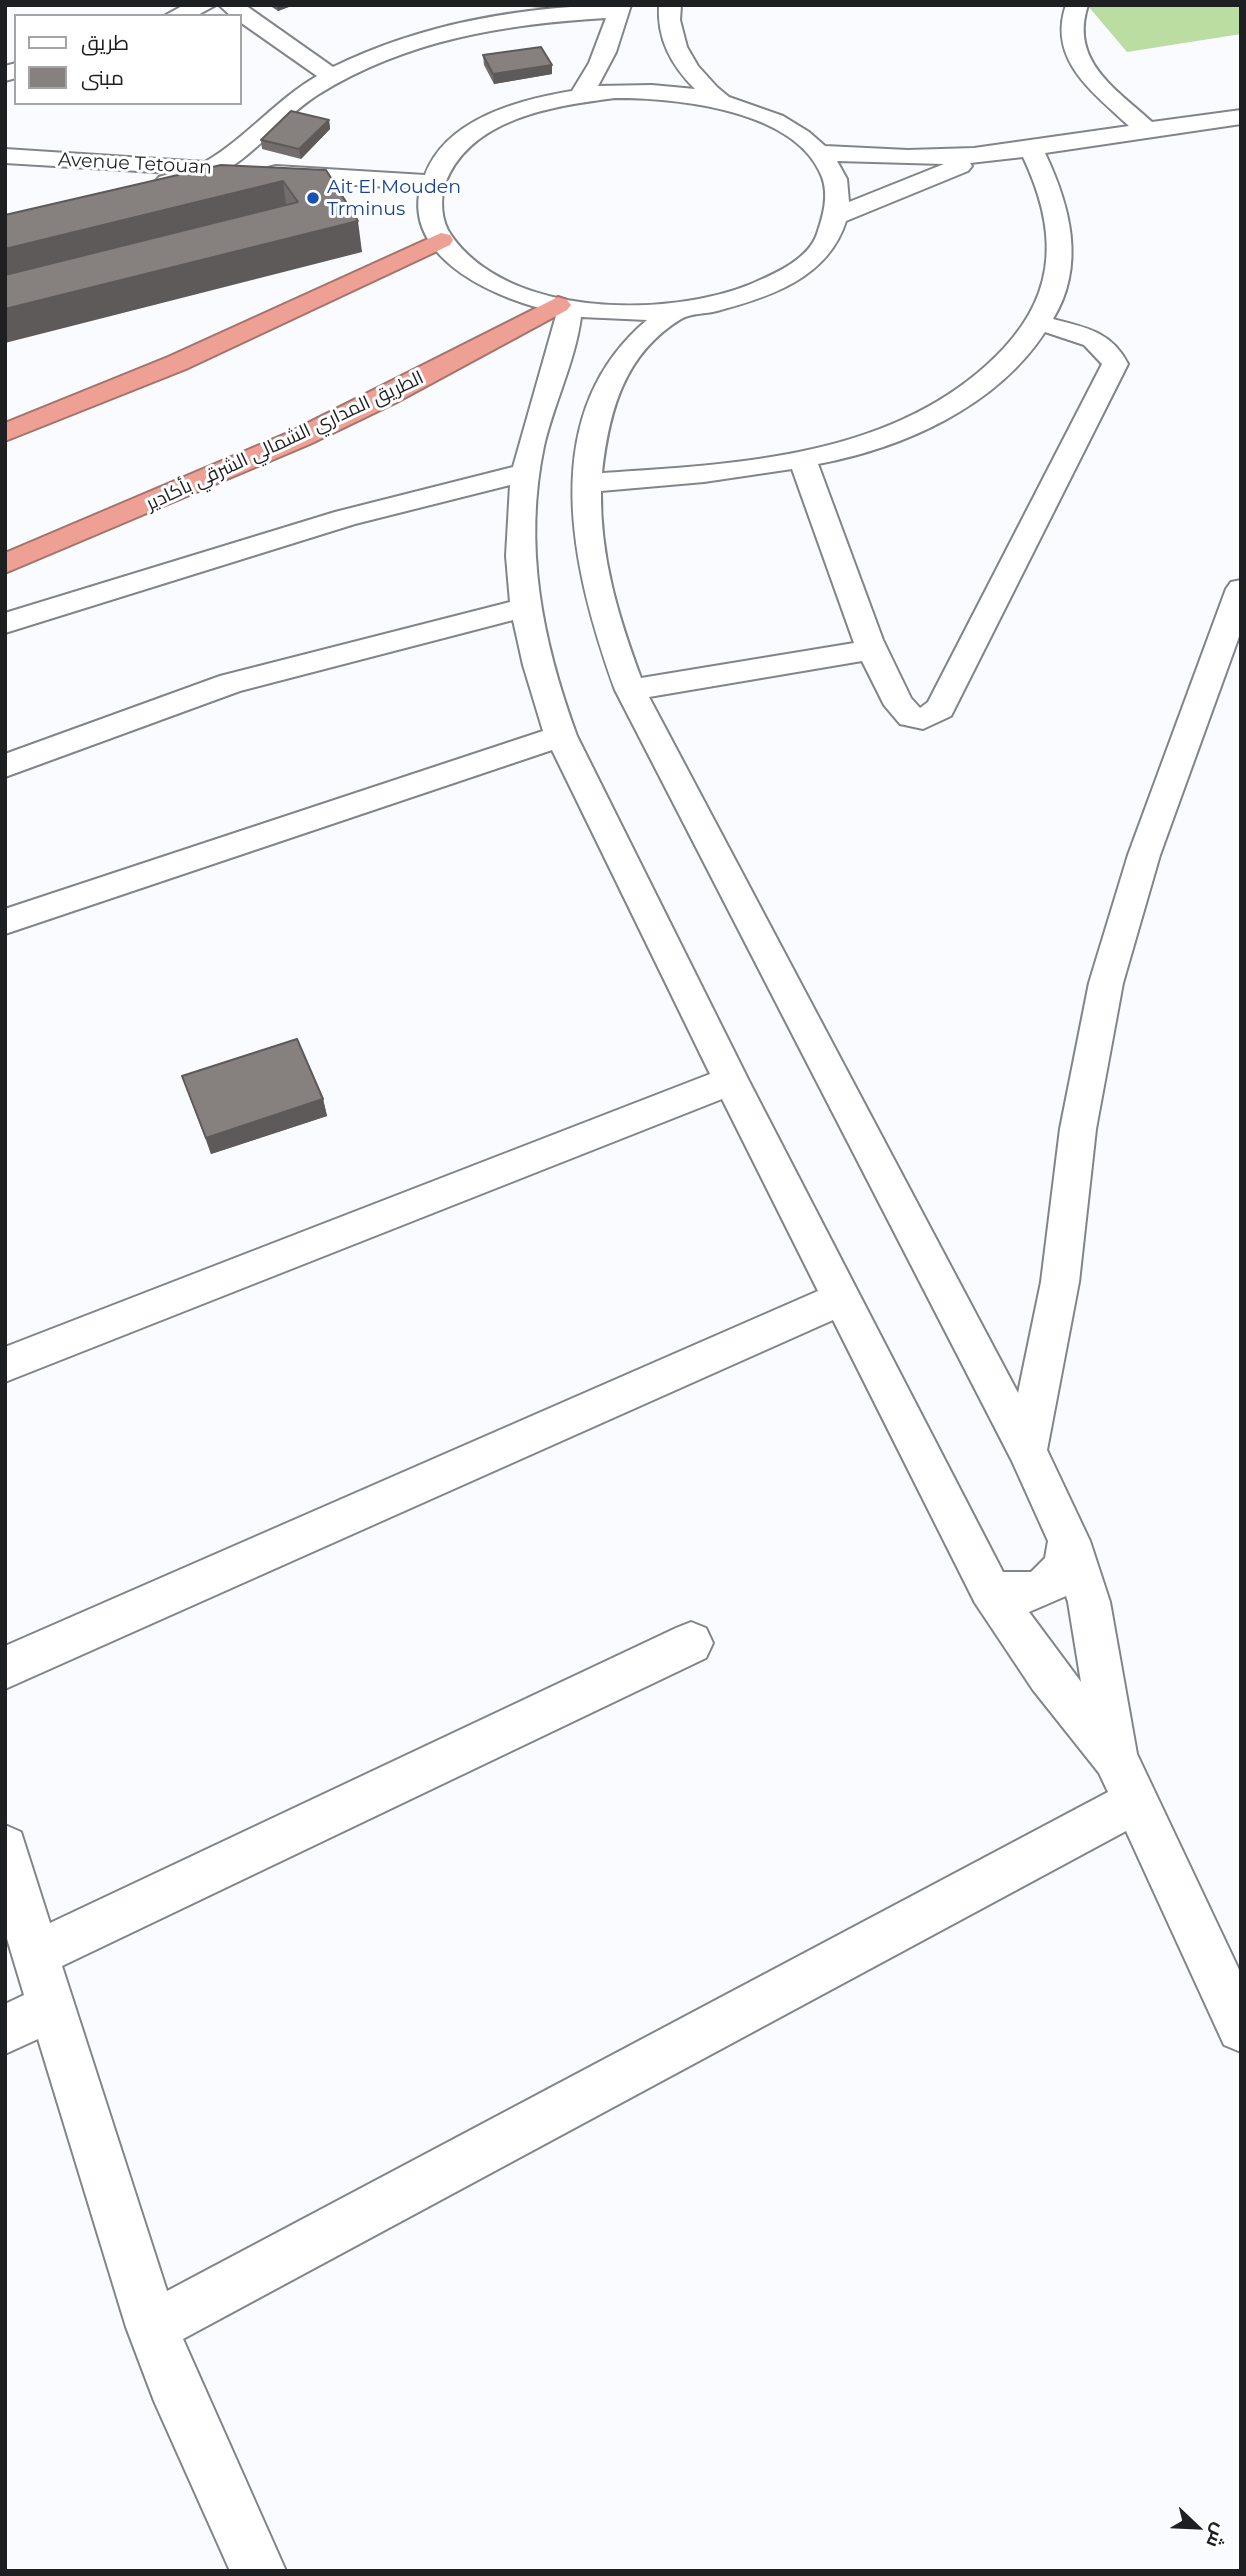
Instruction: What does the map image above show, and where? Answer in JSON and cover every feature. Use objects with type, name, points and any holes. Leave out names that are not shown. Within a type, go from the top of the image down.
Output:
[{"type":"highway","points":[[5,433],[177,363],[441,240]]},
{"type":"highway","name":"الطريق المداري الشمالي الشرقي بأكادير","points":[[5,564],[300,438],[564,307]]},
{"type":"street","points":[[180,14],[205,5]]},
{"type":"street","points":[[230,5],[332,76]]},
{"type":"street","points":[[670,5],[669,25],[673,41],[691,74],[720,101]]},
{"type":"street","points":[[1077,5],[1068,32],[1074,55],[1145,128]]},
{"type":"street","points":[[145,187],[212,169],[285,107],[332,76],[394,48],[465,29],[619,8],[612,40],[597,74],[580,95]]},
{"type":"street","points":[[612,40],[643,44],[673,41]]},
{"type":"street","points":[[650,91],[720,101],[777,122],[820,153],[833,172],[839,194],[839,215],[826,242],[803,266],[769,286],[725,302],[675,311],[605,312],[564,307],[519,294],[485,279],[459,260],[441,240],[432,221],[429,202],[433,183],[443,162],[460,143],[483,127],[512,113],[580,95],[650,91]]},
{"type":"street","points":[[820,153],[905,158],[998,153],[1145,128],[1241,117]]},
{"type":"street","points":[[586,483],[697,474],[854,447],[901,432],[942,412],[1002,368],[1039,323],[1057,282],[1062,261],[1054,202],[1030,147]]},
{"type":"street","points":[[839,215],[998,153]]},
{"type":"street","name":"Avenue Tetouan","points":[[5,156],[433,183]]},
{"type":"street","points":[[564,307],[563,352],[538,421],[526,472],[519,562],[524,608],[541,681],[561,736],[732,1082],[990,1589],[1035,1661],[1115,1757]]},
{"type":"street","points":[[675,311],[632,347],[603,390],[586,483],[586,541],[591,572],[629,690],[1027,1450],[1069,1541],[1089,1602],[1115,1757],[1241,2028]]},
{"type":"street","points":[[802,458],[872,650],[899,706],[910,716],[928,718],[940,709],[1115,364],[1104,346],[1092,339],[1039,323]]},
{"type":"street","points":[[5,623],[345,518],[526,472]]},
{"type":"street","points":[[1027,1450],[1060,1282],[1078,1129],[1106,983],[1144,855],[1241,589]]},
{"type":"street","points":[[5,766],[231,683],[524,608]]},
{"type":"street","points":[[629,690],[872,650]]},
{"type":"street","points":[[5,922],[561,736]]},
{"type":"street","points":[[5,1364],[732,1082]]},
{"type":"street","points":[[5,1668],[842,1297]]},
{"type":"street","points":[[990,1589],[1013,1595],[1036,1592],[1055,1581],[1067,1563],[1069,1541]]},
{"type":"street","points":[[35,1954],[691,1643]]},
{"type":"street","points":[[152,2327],[1135,1802]]},
{"type":"street","points":[[5,1848],[51,2007],[152,2327],[173,2382],[258,2571]]},
{"type":"street","points":[[5,2031],[51,2007]]},
{"type":"green space","points":[[1241,5],[1241,34],[1127,52],[1088,6]]},
{"type":"building","points":[[541,47],[552,65],[493,74],[483,55]]},
{"type":"building","points":[[291,111],[329,120],[299,149],[261,140]]},
{"type":"building","points":[[221,165],[326,170],[358,221],[5,309],[5,275],[298,202],[283,181],[5,249],[5,215]]},
{"type":"building","points":[[297,1039],[323,1099],[206,1138],[182,1076]]},
{"type":"place","name":"Ait El Mouden Trminus","points":[[313,198]]}]
